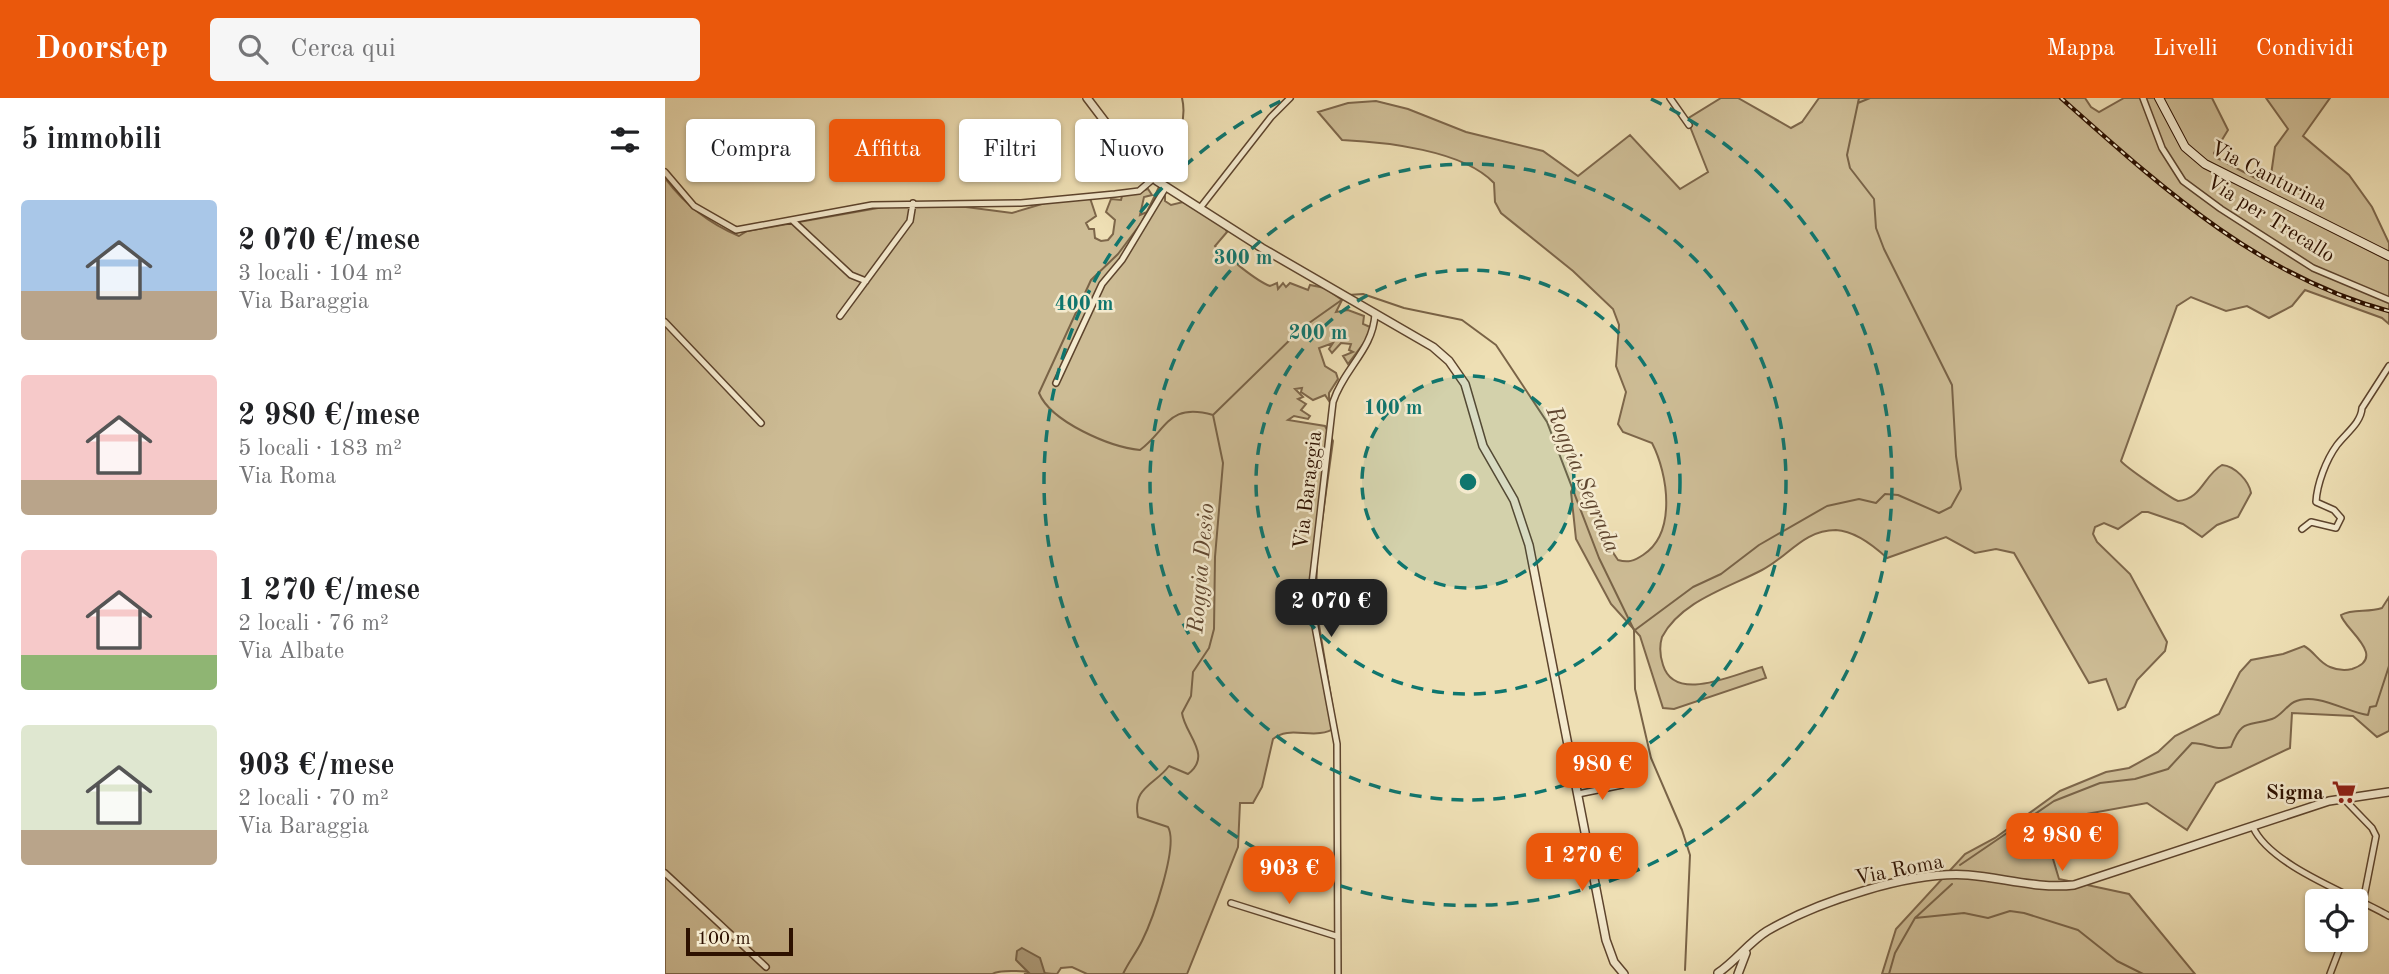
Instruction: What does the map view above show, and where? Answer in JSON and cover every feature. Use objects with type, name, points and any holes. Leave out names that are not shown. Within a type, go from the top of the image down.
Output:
[{"type":"main road","name":"Via Canturina","points":[[2159,98],[2185,147],[2205,164],[2389,256]]},
{"type":"street","points":[[1087,98],[1103,119]]},
{"type":"street","points":[[1200,208],[1271,117],[1290,98]]},
{"type":"street","points":[[1670,98],[1689,125]]},
{"type":"street","name":"Via per Trecallo","points":[[2143,98],[2162,148],[2183,181],[2221,209],[2313,268],[2389,300]]},
{"type":"street","points":[[665,172],[694,206],[736,230],[872,205],[913,202],[1021,203],[1139,191],[1152,182]]},
{"type":"street","points":[[1158,182],[1433,347],[1449,361],[1465,384],[1483,446],[1514,500],[1529,545],[1606,940],[1614,962],[1625,974]]},
{"type":"street","points":[[1056,383],[1103,284],[1122,260],[1165,186]]},
{"type":"street","points":[[841,316],[910,221],[913,202]]},
{"type":"street","points":[[792,220],[851,275],[866,281]]},
{"type":"street","name":"Via Baraggia","points":[[1338,974],[1337,744],[1314,621],[1312,584],[1333,402],[1338,387],[1371,340],[1375,314]]},
{"type":"street","points":[[665,322],[761,422]]},
{"type":"street","points":[[2302,529],[2311,522],[2336,528],[2341,518],[2334,510],[2316,502],[2317,490],[2336,446],[2362,416],[2363,408],[2389,366]]},
{"type":"street","points":[[1577,794],[1622,785]]},
{"type":"street","name":"Via Roma","points":[[1719,974],[1780,925],[1857,893],[1933,877],[1966,875],[2042,886],[2074,885],[2343,798],[2389,792]]},
{"type":"street","points":[[2343,798],[2375,833],[2365,889]]},
{"type":"street","points":[[2253,827],[2259,838],[2287,861],[2342,889]]},
{"type":"street","points":[[665,873],[766,967]]},
{"type":"street","points":[[1231,903],[1336,936]]},
{"type":"street","points":[[2368,903],[2389,916]]},
{"type":"street","name":"Via Roma","points":[[1738,974],[1750,947]]},
{"type":"street","points":[[2330,974],[2338,952]]},
{"type":"shaded area","points":[[1721,98],[1738,98],[1791,128],[1802,122],[1819,98],[2085,98],[2091,107],[2099,112],[2124,98],[2212,98],[2228,130],[2214,153],[2217,158],[2259,180],[2270,182],[2275,147],[2288,129],[2266,98],[2330,98],[2303,136],[2349,175],[2372,207],[2389,243],[2389,324],[2382,318],[2305,290],[2292,306],[2269,318],[2247,306],[2226,311],[2191,297],[2177,306],[2121,461],[2178,501],[2186,500],[2197,492],[2222,465],[2241,475],[2251,493],[2238,517],[2217,525],[2202,537],[2183,524],[2148,512],[2142,512],[2118,529],[2104,523],[2095,527],[2093,534],[2097,542],[2130,574],[2167,642],[2165,651],[2137,680],[2125,707],[2118,710],[2106,679],[2089,683],[2014,553],[1996,549],[1975,553],[1946,537],[1887,558],[1857,536],[1836,530],[1814,534],[1771,565],[1706,597],[1681,614],[1662,637],[1660,651],[1663,665],[1670,677],[1680,683],[1707,683],[1762,667],[1766,678],[1674,709],[1663,708],[1640,636],[1611,604],[1576,539],[1571,492],[1574,485],[1580,483],[1594,502],[1618,560],[1631,561],[1643,555],[1654,545],[1665,518],[1665,486],[1652,443],[1623,432],[1618,424],[1626,392],[1616,366],[1619,325],[1613,309],[1573,271],[1501,213],[1495,202],[1494,183],[1480,172],[1444,155],[1423,150],[1342,140],[1318,112],[1348,103],[1376,101],[1408,109],[1466,132],[1543,151],[1578,176],[1630,135],[1680,189],[1708,172],[1687,119]]},
{"type":"shaded area","points":[[665,178],[698,212],[739,236],[747,231],[895,205],[966,207],[1012,213],[1052,201],[1090,198],[1096,216],[1086,223],[1089,229],[1094,229],[1095,238],[1101,241],[1108,240],[1113,234],[1115,220],[1106,212],[1111,199],[1121,200],[1122,196],[1148,189],[1152,195],[1144,197],[1140,215],[1147,212],[1157,194],[1165,196],[1165,201],[1171,205],[1183,202],[1225,228],[1227,232],[1215,246],[1224,258],[1236,259],[1238,265],[1257,279],[1270,286],[1277,283],[1278,289],[1283,283],[1286,287],[1290,283],[1308,290],[1310,285],[1325,288],[1342,300],[1336,312],[1348,310],[1364,316],[1363,324],[1370,327],[1369,336],[1348,364],[1343,356],[1353,352],[1349,350],[1351,344],[1341,343],[1332,353],[1329,349],[1333,343],[1319,348],[1325,366],[1336,373],[1338,379],[1329,393],[1329,401],[1325,395],[1313,400],[1301,392],[1302,388],[1295,389],[1303,397],[1298,399],[1306,404],[1301,410],[1310,416],[1308,419],[1294,416],[1288,420],[1325,426],[1333,441],[1317,558],[1316,607],[1336,727],[1320,733],[1287,733],[1273,739],[1262,787],[1253,803],[1240,803],[1238,847],[1187,974],[1087,974],[1072,967],[1061,968],[1057,974],[1014,971],[992,974],[665,974]]},
{"type":"shaded area","points":[[2389,597],[2389,731],[2377,737],[2353,716],[2292,713],[2290,748],[2216,783],[2187,830],[2147,803],[2042,822],[2059,879],[2129,894],[2195,974],[1882,974],[1896,929],[1965,854],[1995,838],[2060,791],[2106,772],[2129,768],[2158,752],[2175,736],[2219,714],[2240,672],[2251,660],[2283,654],[2304,646],[2333,668],[2349,670],[2362,664],[2366,657],[2365,650],[2341,615],[2382,608]]},
{"type":"shaded area","points":[[1022,948],[1040,958],[1045,974],[1024,974],[1029,973],[1016,960],[1017,951]]},
{"type":"waterway","name":"Roggia Segrada","points":[[1182,98],[1183,119]]},
{"type":"waterway","name":"Roggia Segrada","points":[[1635,630],[1693,587],[1721,574],[1759,545],[1827,506],[1859,499],[1876,503],[1885,494],[1898,495],[1939,513],[1951,507],[1961,489],[1956,456],[1952,385],[1884,249],[1876,228],[1874,199],[1850,168],[1847,155],[1859,98]]},
{"type":"waterway","points":[[1858,103],[1870,98]]},
{"type":"waterway","name":"Roggia Segrada","points":[[1160,185],[1142,222],[1118,254],[1091,280],[1039,393],[1046,404],[1068,423],[1113,444],[1140,450],[1177,415],[1186,412],[1213,415]]},
{"type":"waterway","name":"Roggia Segrada","points":[[1348,295],[1363,294],[1404,308],[1462,320],[1496,345],[1547,422],[1599,558],[1634,630],[1635,689],[1651,758],[1690,855],[1685,970]]},
{"type":"waterway","name":"Roggia Segrada","points":[[1213,415],[1302,328],[1343,299]]},
{"type":"waterway","name":"Roggia Desio","points":[[1123,974],[1152,917],[1170,850],[1168,827],[1138,817],[1138,799],[1146,787],[1169,766],[1188,774],[1198,760],[1196,745],[1182,713],[1191,696],[1193,672],[1209,648],[1214,629],[1215,557],[1223,463],[1213,415]]},
{"type":"waterway","points":[[1960,865],[2054,801],[2100,783],[2135,779],[2168,769],[2192,743],[2220,748],[2231,747],[2242,728],[2275,718],[2294,702],[2312,699],[2368,715],[2370,707],[2376,706],[2389,666]]},
{"type":"waterway","points":[[1889,974],[1895,953],[1915,918],[1952,884]]},
{"type":"waterway","points":[[1915,918],[1964,913],[1988,918],[2010,911],[2024,913],[2078,930],[2117,961],[2143,974]]},
{"type":"railway","points":[[2061,98],[2174,195],[2254,252],[2297,276],[2342,296],[2389,311]]},
{"type":"place","name":"Sigma","points":[[2344,792]]}]
